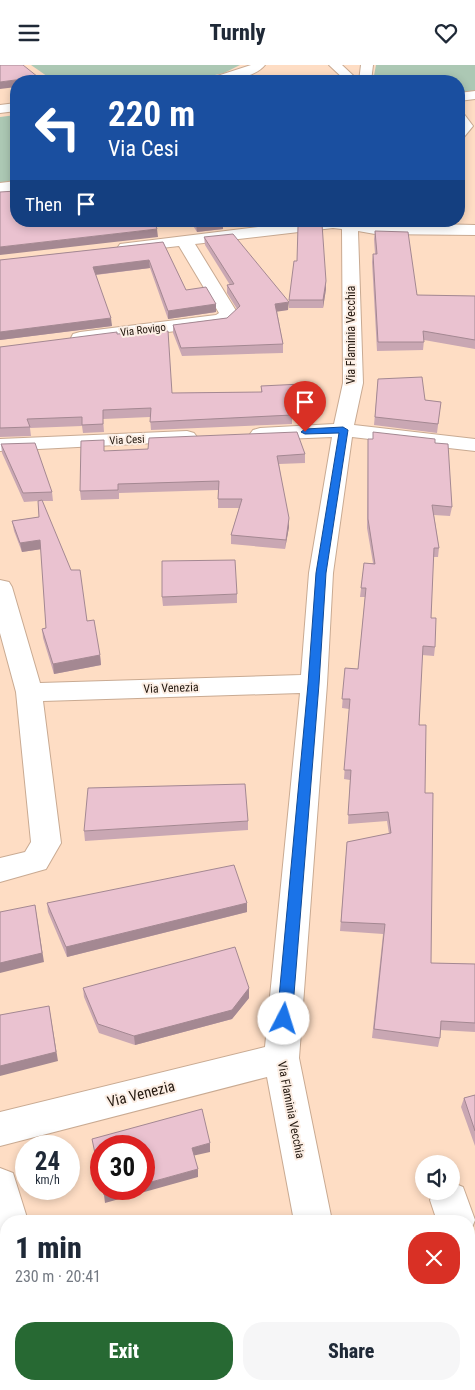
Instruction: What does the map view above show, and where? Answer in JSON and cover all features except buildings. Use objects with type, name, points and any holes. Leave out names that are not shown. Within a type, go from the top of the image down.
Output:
[{"type":"street","points":[[335,65],[346,75]]},
{"type":"street","points":[[240,75],[256,71]]},
{"type":"street","points":[[106,249],[184,240],[241,227]]},
{"type":"street","name":"Via Flaminia Vecchia","points":[[312,1215],[281,1058],[314,684],[321,573],[343,430],[353,383],[350,227]]},
{"type":"street","points":[[367,227],[375,229],[475,230]]},
{"type":"street","name":"Via Rovigo","points":[[67,340],[222,320],[229,314],[184,240]]},
{"type":"street","points":[[245,434],[343,430],[475,445]]},
{"type":"street","name":"Via Cesi","points":[[0,445],[206,436]]},
{"type":"street","points":[[0,587],[29,692],[46,843],[35,861],[0,870]]},
{"type":"street","name":"Via Venezia","points":[[29,692],[314,684]]},
{"type":"street","name":"Via Venezia","points":[[0,1129],[281,1058]]},
{"type":"street","points":[[0,1185],[7,1215]]},
{"type":"green space","points":[[31,65],[240,65],[215,75],[45,75]]},
{"type":"green space","points":[[376,65],[475,65],[475,93],[465,94],[465,75],[374,75]]},
{"type":"green space","points":[[10,116],[10,181],[0,183],[0,117]]},
{"type":"route","points":[[284,1019],[314,684],[321,573],[343,430],[305,432]]}]
